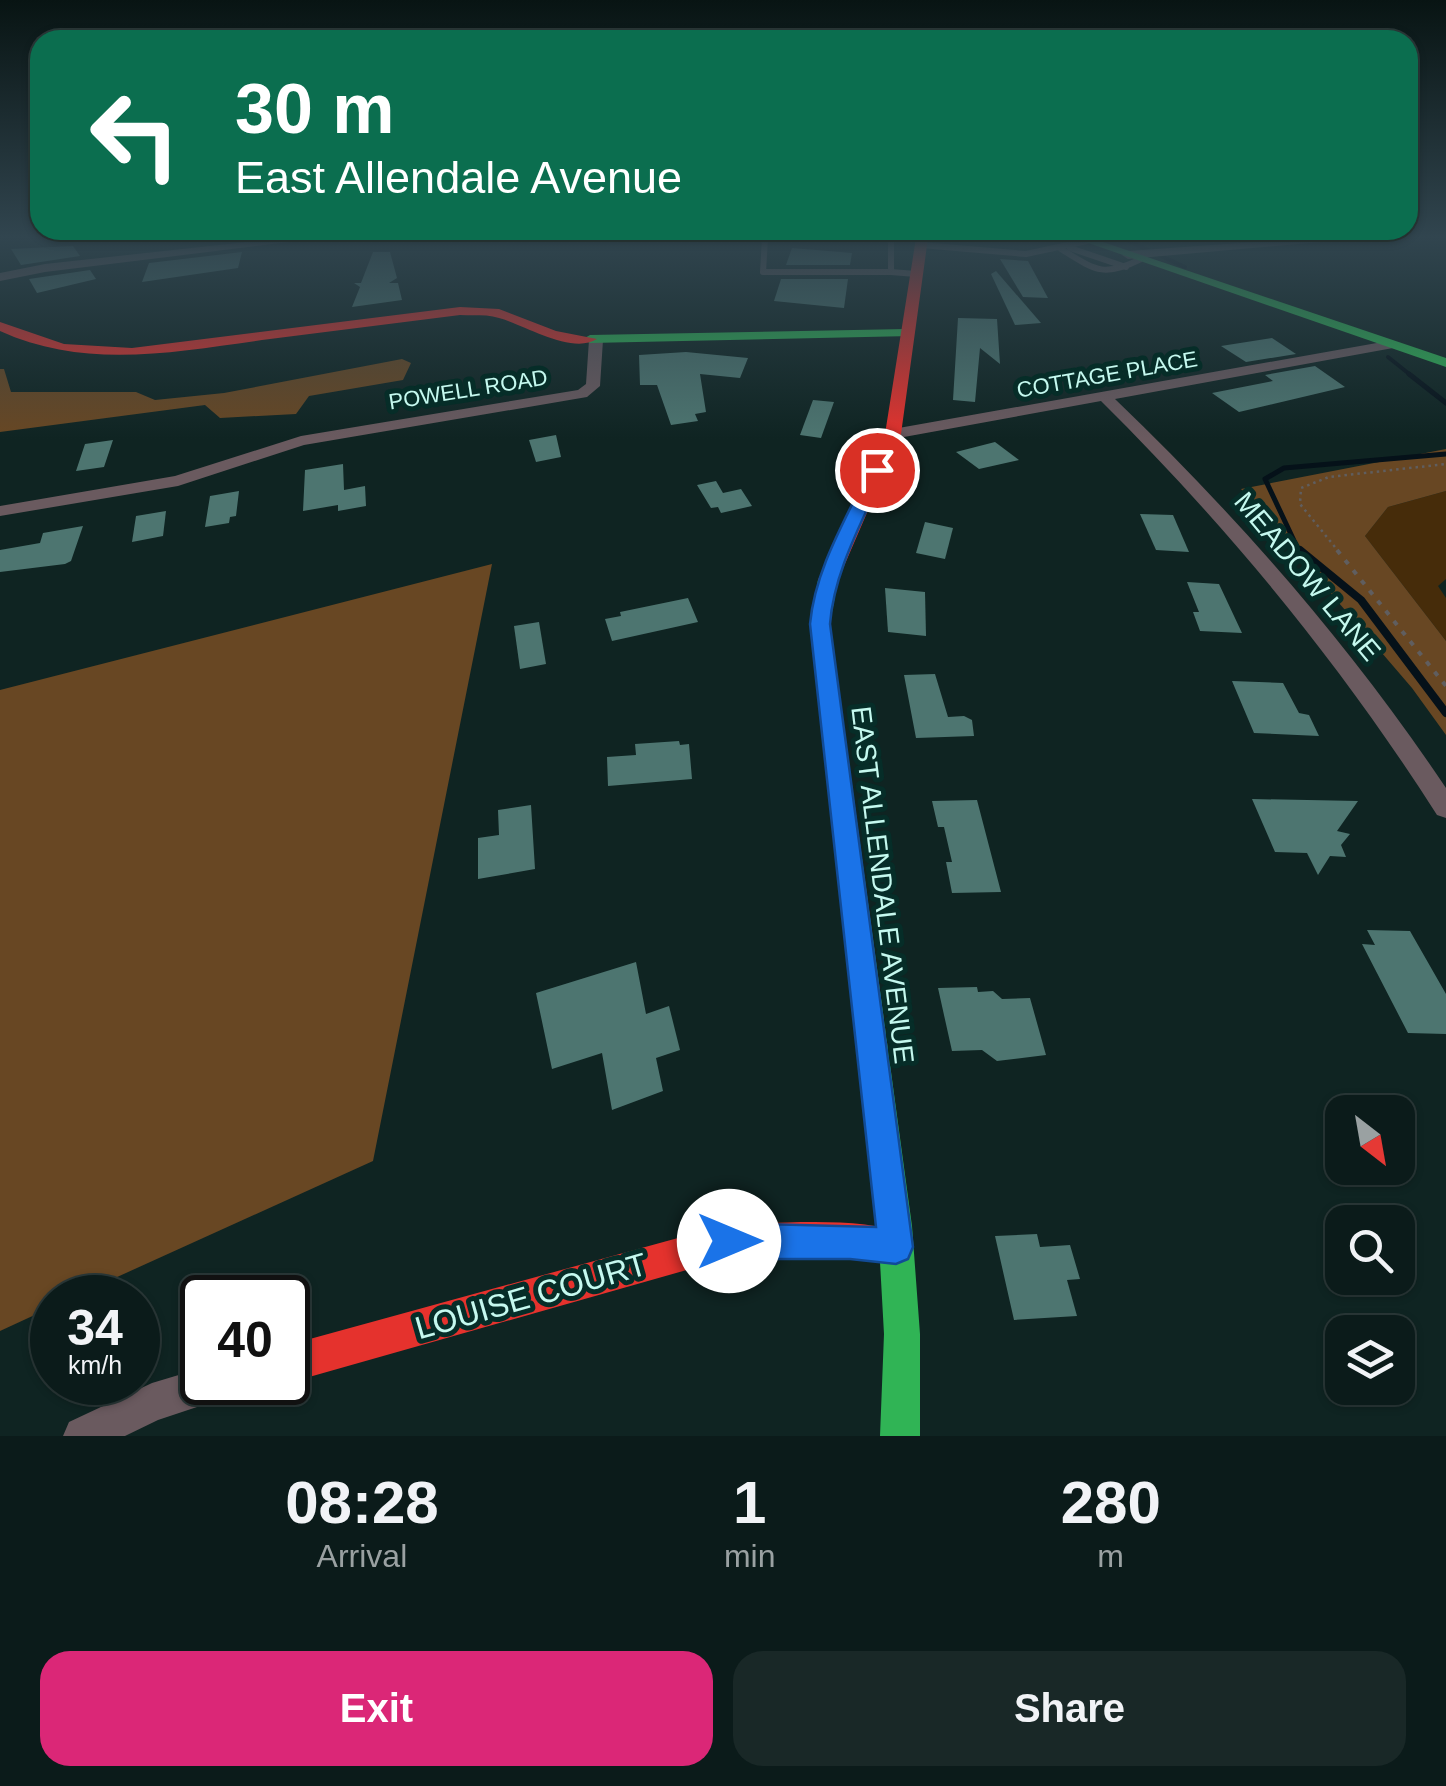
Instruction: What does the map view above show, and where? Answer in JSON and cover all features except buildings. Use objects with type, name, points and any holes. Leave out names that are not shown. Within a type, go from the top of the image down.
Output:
[{"type":"main road","name":"EAST ALLENDALE AVENUE","points":[[900,1436],[902,1334],[896,1247],[820,624],[822,598],[830,575],[892,434],[911,305]]},
{"type":"main road","points":[[1274,305],[1446,362]]},
{"type":"main road","points":[[0,326],[12,334],[52,345],[134,350],[438,312],[510,316],[553,334],[596,340],[906,332]]},
{"type":"main road","name":"LOUISE COURT","points":[[310,1358],[729,1241],[850,1242],[896,1247]]},
{"type":"street","name":"POWELL ROAD","points":[[0,511],[178,481],[301,441],[582,394],[593,386],[596,340]]},
{"type":"street","name":"COTTAGE PLACE","points":[[892,434],[1388,345]]},
{"type":"street","name":"MEADOW LANE","points":[[1105,397],[1182,470],[1302,604],[1385,715],[1446,808]]},
{"type":"street","points":[[83,1436],[152,1402],[180,1394]]},
{"type":"path","points":[[1446,464],[1330,477],[1301,488],[1300,504],[1446,686]]},
{"type":"shaded area","points":[[402,359],[411,363],[403,380],[309,396],[296,414],[220,418],[205,405],[0,432],[0,369],[4,369],[11,392],[136,392],[155,400],[224,393]]},
{"type":"shaded area","points":[[1446,449],[1446,491],[1388,507],[1365,536],[1446,641],[1446,735],[1412,688],[1241,489]]},
{"type":"shaded area","points":[[1446,491],[1446,579],[1438,586],[1446,598],[1446,641],[1365,536],[1388,507]]},
{"type":"shaded area","points":[[492,564],[373,1161],[122,1275],[30,1275],[30,1317],[0,1331],[0,690]]},
{"type":"waterway","points":[[1388,357],[1413,377]]},
{"type":"waterway","points":[[1409,374],[1446,403]]},
{"type":"waterway","points":[[1303,552],[1297,547],[1265,479],[1284,468],[1446,454]]},
{"type":"waterway","points":[[1300,550],[1361,600],[1446,713]]},
{"type":"traffic: fast","points":[[1276,305],[1446,363]]},
{"type":"traffic: fast","points":[[590,339],[906,333]]},
{"type":"traffic: fast","points":[[828,580],[820,623],[895,1226],[902,1334],[900,1436]]},
{"type":"traffic: jam","points":[[828,580],[893,434],[912,305]]},
{"type":"traffic: jam","points":[[0,326],[63,348],[132,352],[460,311],[499,313],[553,335],[590,339]]},
{"type":"traffic: jam","points":[[310,1358],[729,1241],[850,1242],[896,1247]]},
{"type":"route","points":[[729,1241],[850,1242],[896,1247],[820,624],[822,598],[830,575],[877,470]]}]
